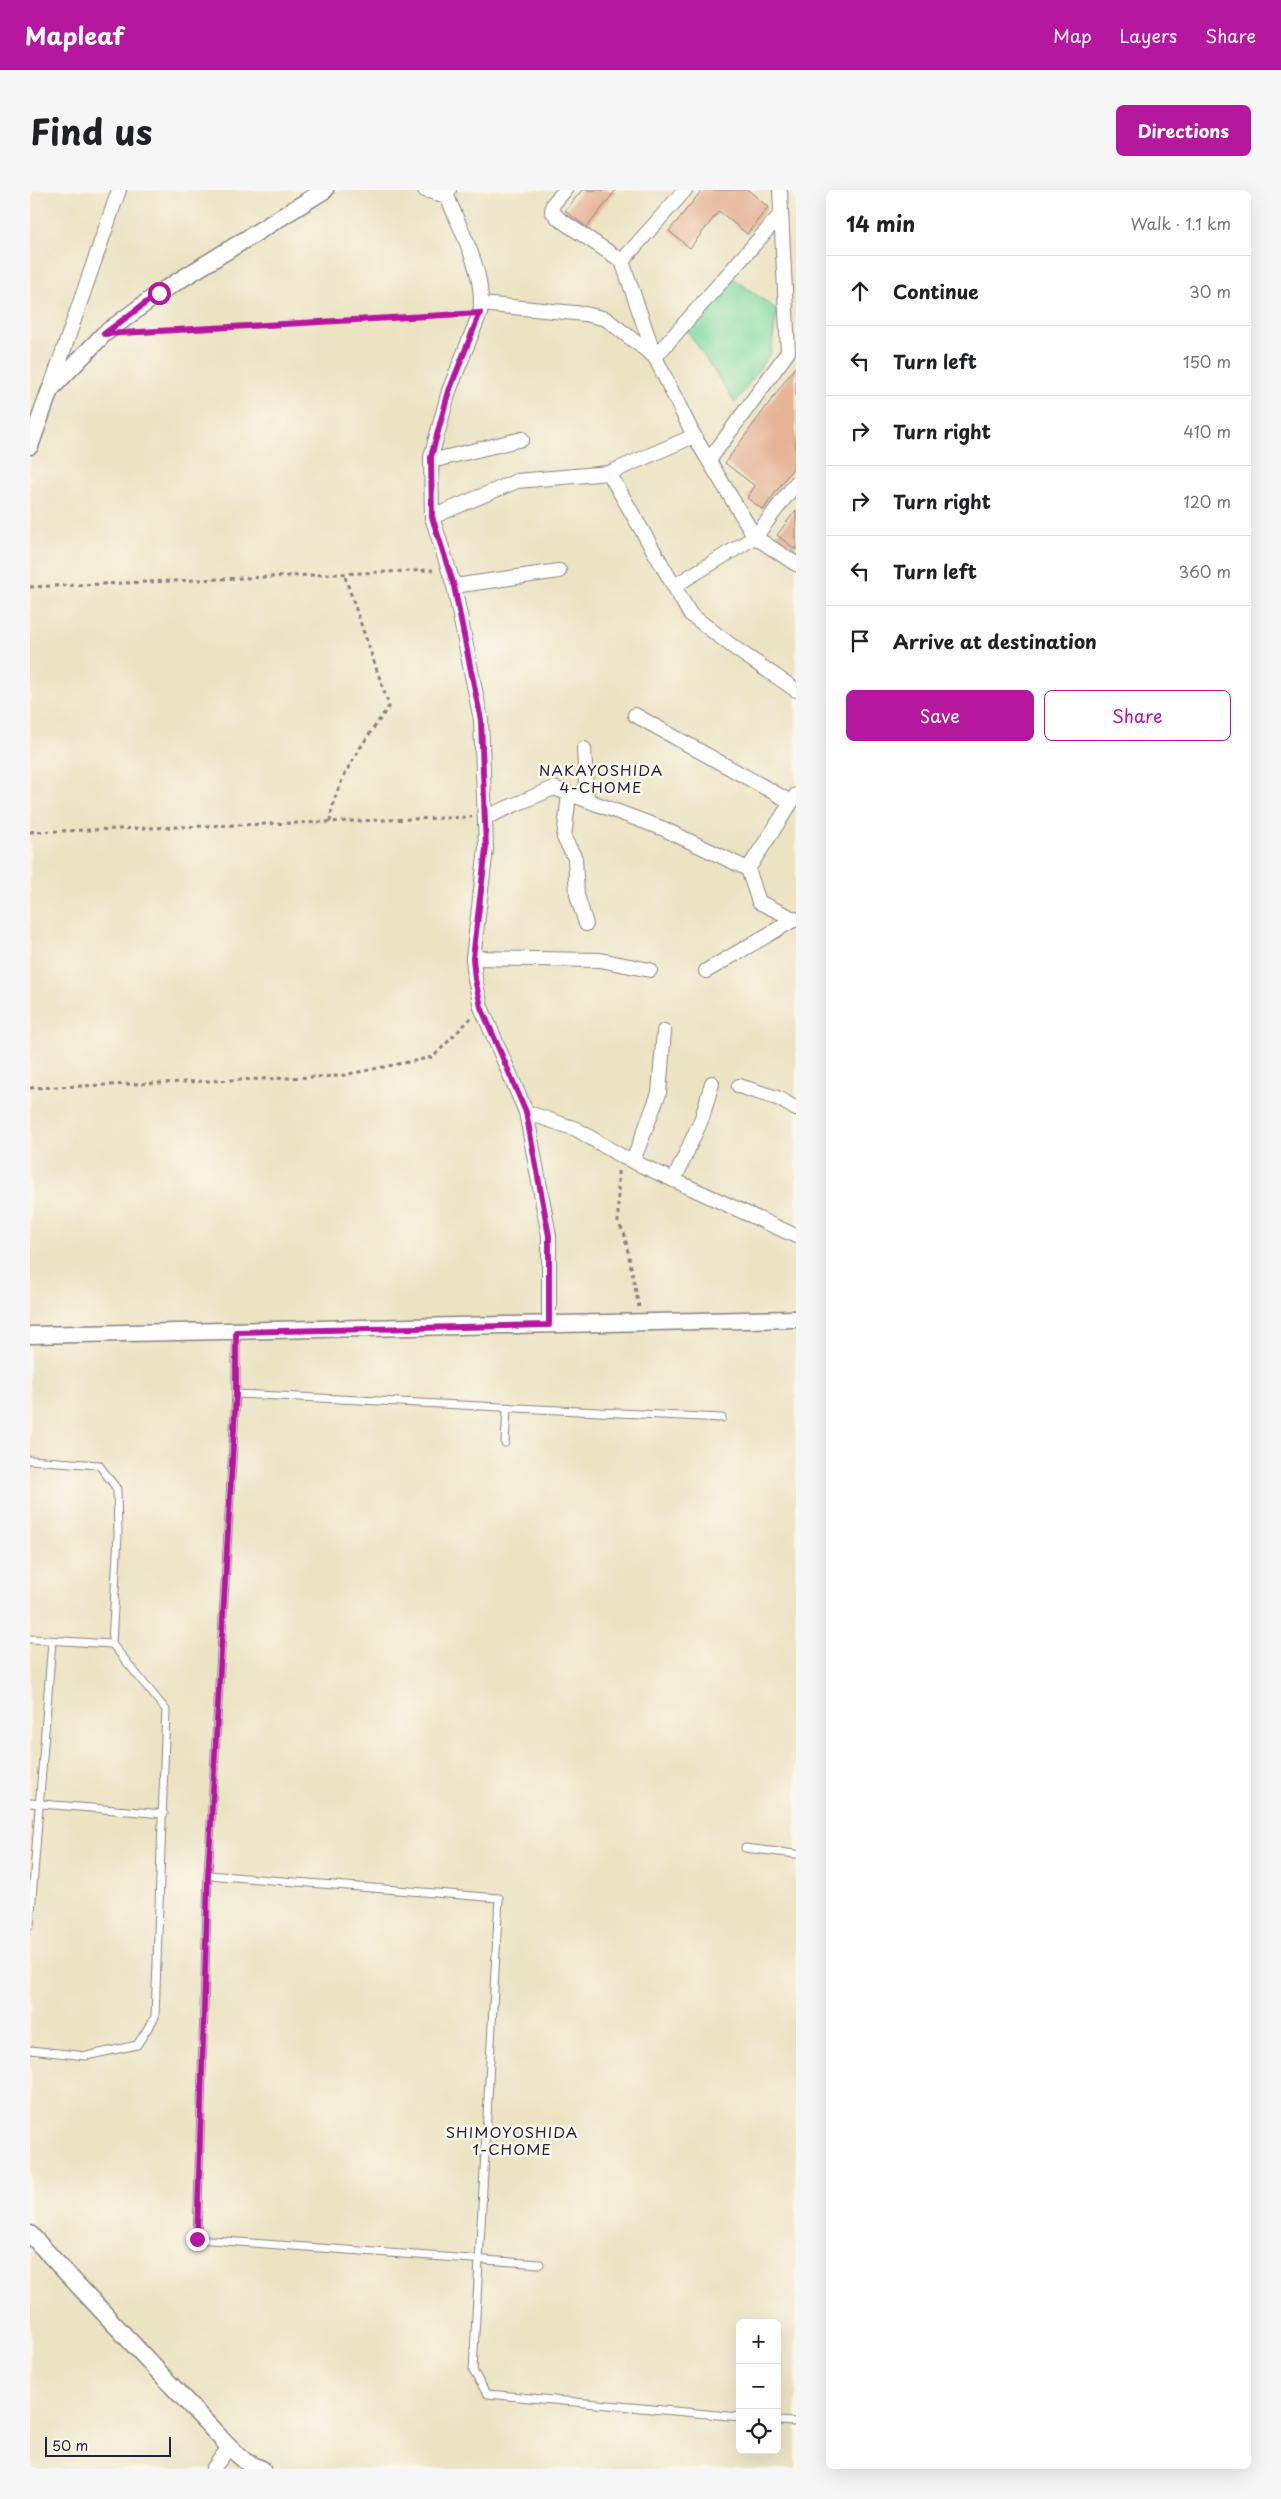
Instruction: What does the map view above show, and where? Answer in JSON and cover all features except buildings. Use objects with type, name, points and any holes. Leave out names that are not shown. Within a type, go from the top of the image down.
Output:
[{"type":"street","points":[[30,446],[119,190]]},
{"type":"street","points":[[50,390],[104,334],[159,293],[325,190]]},
{"type":"street","points":[[424,190],[448,193],[478,276],[480,308],[449,391],[432,461],[432,517],[454,586],[481,720],[486,848],[473,958],[481,1007],[526,1112],[549,1236],[549,1325]]},
{"type":"street","points":[[565,190],[552,204],[552,211],[559,219],[622,261],[655,357],[694,436],[710,459],[754,537],[796,564]]},
{"type":"street","points":[[622,261],[685,190]]},
{"type":"street","points":[[710,459],[792,352],[780,190]]},
{"type":"street","points":[[655,357],[781,214]]},
{"type":"street","points":[[480,308],[585,314],[606,319],[655,357]]},
{"type":"street","points":[[432,517],[517,481],[609,473],[694,436]]},
{"type":"street","points":[[432,461],[522,439]]},
{"type":"street","points":[[609,473],[690,614],[796,690]]},
{"type":"street","points":[[674,586],[754,537],[796,483]]},
{"type":"street","points":[[454,586],[559,571]]},
{"type":"street","points":[[635,715],[794,798],[748,869]]},
{"type":"street","points":[[584,749],[587,800]]},
{"type":"street","points":[[486,817],[554,788],[664,829],[748,869],[759,902],[795,920]]},
{"type":"street","points":[[569,794],[564,838],[575,858],[577,895],[586,924]]},
{"type":"street","points":[[706,971],[795,920]]},
{"type":"street","points":[[473,958],[600,960],[650,970]]},
{"type":"street","points":[[628,1159],[659,1093],[664,1031]]},
{"type":"street","points":[[674,1180],[702,1118],[712,1083]]},
{"type":"street","points":[[740,1086],[780,1098],[796,1109]]},
{"type":"street","points":[[526,1112],[576,1129],[628,1159],[796,1236]]},
{"type":"street","points":[[30,1335],[796,1319]]},
{"type":"street","points":[[31,2238],[229,2448],[246,2462],[262,2469]]},
{"type":"street","points":[[213,2469],[229,2448]]},
{"type":"lane","points":[[236,1332],[236,1394],[208,1875],[197,2239],[540,2264]]},
{"type":"lane","points":[[236,1394],[507,1409],[722,1418]]},
{"type":"lane","points":[[505,1443],[507,1409]]},
{"type":"lane","points":[[30,1460],[99,1465],[117,1489],[118,1535],[112,1644],[166,1710],[164,1814],[155,2017],[137,2045],[86,2056],[30,2050]]},
{"type":"lane","points":[[30,1640],[112,1644]]},
{"type":"lane","points":[[30,1925],[52,1641]]},
{"type":"lane","points":[[30,1803],[164,1814]]},
{"type":"lane","points":[[745,1848],[796,1854]]},
{"type":"lane","points":[[208,1875],[499,1898],[480,2260],[472,2371],[487,2394],[736,2417]]},
{"type":"lane","points":[[781,2421],[796,2422]]},
{"type":"path","points":[[104,334],[480,308]]},
{"type":"path","points":[[30,587],[449,569]]},
{"type":"path","points":[[330,822],[331,810],[350,763],[390,706],[344,574]]},
{"type":"path","points":[[30,832],[486,817]]},
{"type":"path","points":[[30,1088],[340,1076],[433,1058],[481,1007]]},
{"type":"path","points":[[628,1159],[618,1173],[618,1224],[624,1232],[642,1323]]},
{"type":"green space","points":[[733,278],[777,310],[771,352],[735,403],[687,330]]},
{"type":"district","name":"NAKAYOSHIDA 4-CHOME","points":[[601,778]]},
{"type":"district","name":"SHIMOYOSHIDA 1-CHOME","points":[[512,2140]]},
{"type":"route","points":[[159,293],[104,334],[480,313],[449,391],[431,457],[432,517],[454,586],[481,720],[486,848],[473,958],[475,979],[481,1007],[526,1112],[549,1236],[549,1325],[236,1332],[236,1394],[208,1875],[197,2239]]}]
